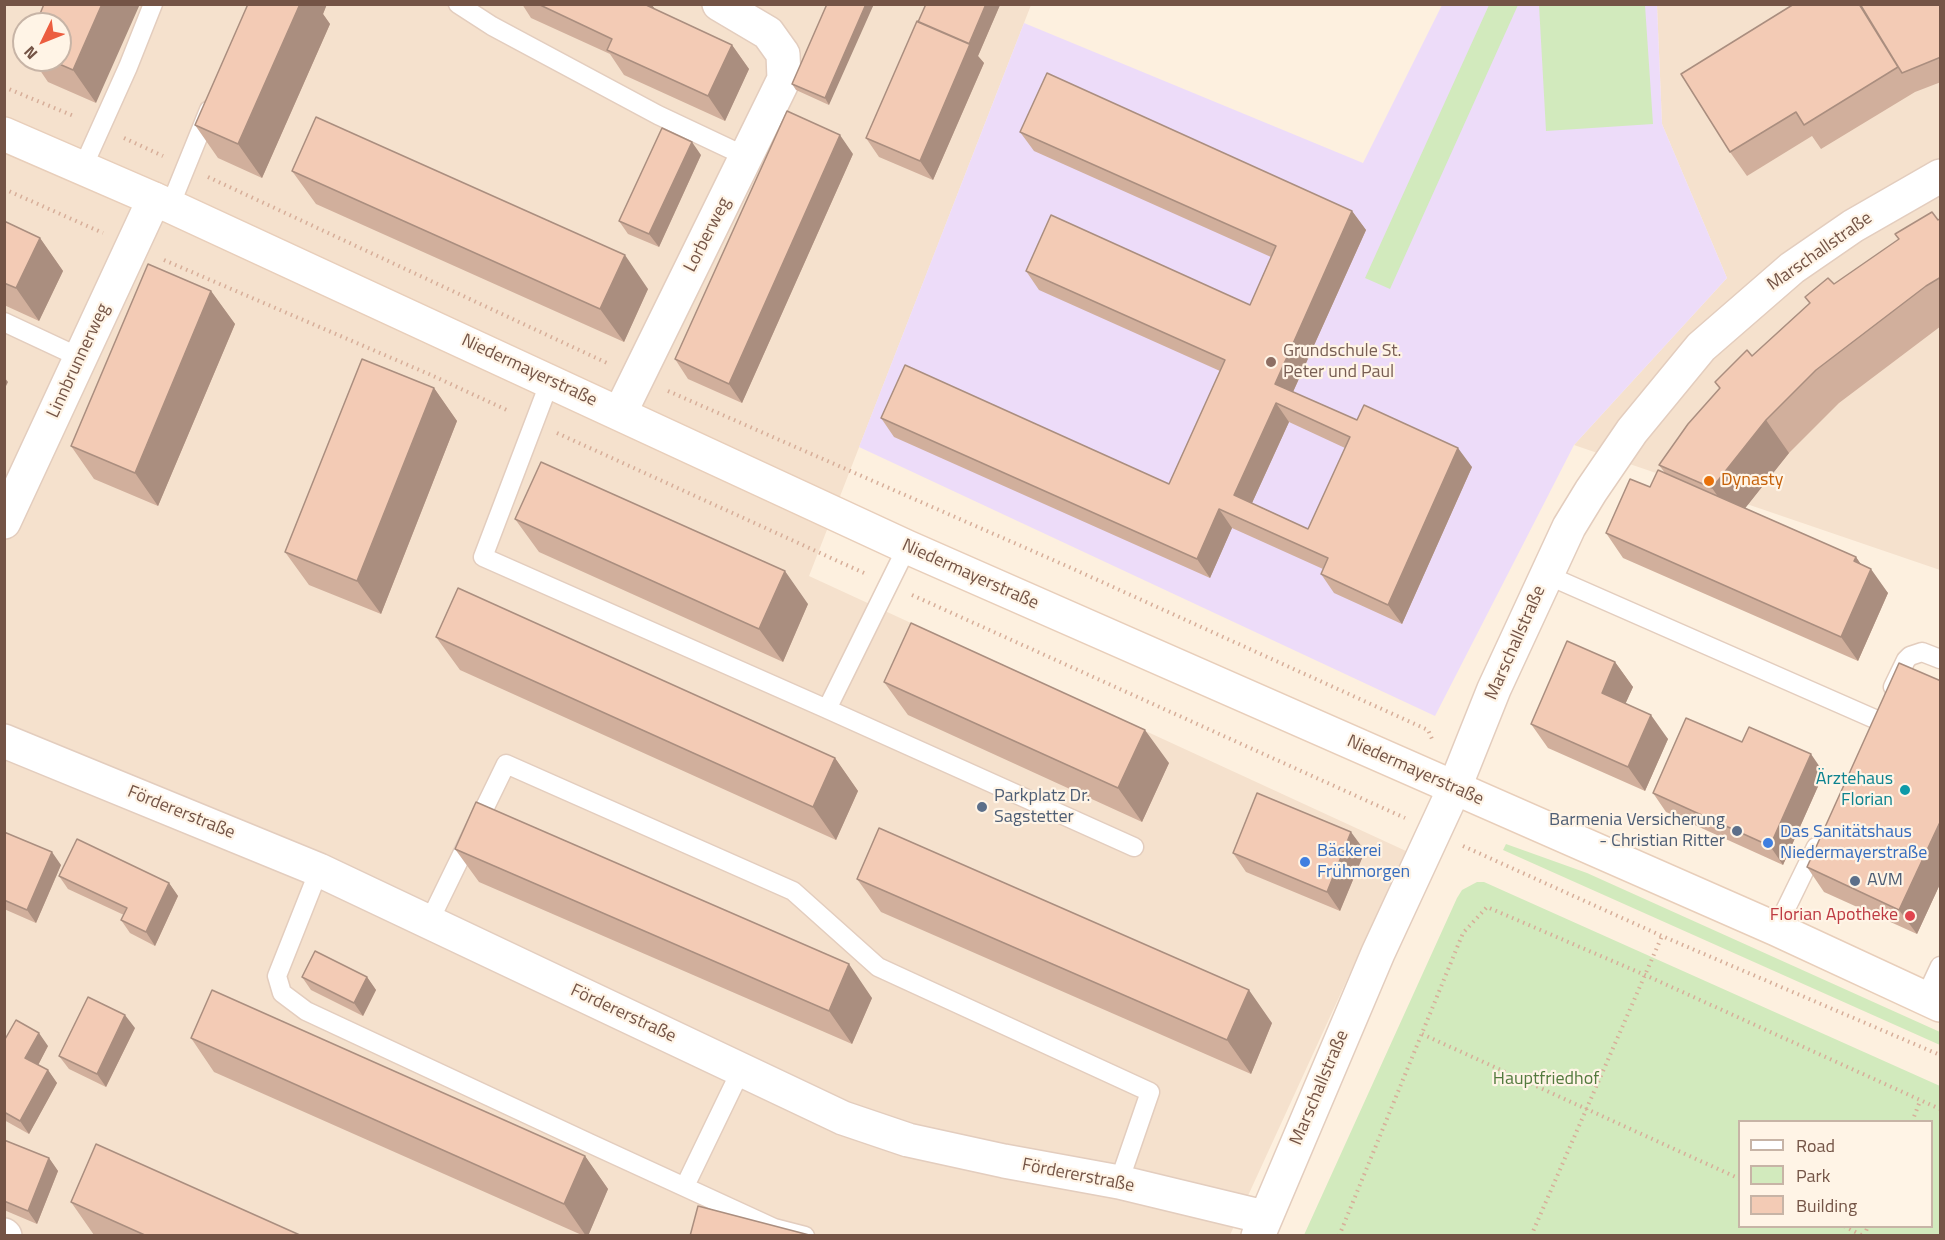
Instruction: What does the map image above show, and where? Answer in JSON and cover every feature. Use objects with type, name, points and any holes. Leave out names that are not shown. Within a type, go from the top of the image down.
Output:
[{"type":"street","name":"Lorberweg","points":[[620,413],[784,79],[783,54],[768,33],[719,4]]},
{"type":"street","name":"Niedermayerstraße","points":[[4,134],[162,203],[907,547],[1776,929],[1933,1001]]},
{"type":"street","name":"Marschallstraße","points":[[1261,1226],[1378,953],[1454,789],[1494,689],[1569,527],[1591,491],[1632,431],[1701,347],[1792,268],[1853,226],[1941,176]]},
{"type":"street","name":"Linnbrunnerweg","points":[[4,522],[133,246],[162,203]]},
{"type":"street","name":"Fördererstraße","points":[[4,741],[319,870],[843,1118],[908,1140],[1004,1161],[1119,1182],[1261,1226]]},
{"type":"lane","points":[[83,167],[153,4]]},
{"type":"lane","points":[[458,4],[492,26],[658,115],[747,157]]},
{"type":"lane","points":[[162,203],[187,167],[218,90]]},
{"type":"lane","points":[[4,322],[81,358]]},
{"type":"lane","points":[[550,381],[483,557],[1134,847]]},
{"type":"lane","points":[[827,709],[907,547]]},
{"type":"lane","points":[[1547,575],[1874,726],[1906,660],[1922,652],[1941,659]]},
{"type":"lane","points":[[429,922],[506,764],[793,891],[878,967],[1150,1092],[1119,1182]]},
{"type":"lane","points":[[1776,929],[1822,835]]},
{"type":"lane","points":[[319,870],[277,976],[282,993],[306,1011],[774,1228],[805,1236]]},
{"type":"lane","points":[[1933,1001],[1941,966]]},
{"type":"lane","points":[[685,1186],[741,1070]]},
{"type":"path","points":[[4,87],[187,167],[636,377],[1080,572],[1428,730],[1454,789]]},
{"type":"path","points":[[4,189],[431,375],[1662,936],[1941,1056]]},
{"type":"path","points":[[1339,1236],[1463,933],[1487,907],[1645,975],[1941,1109]]},
{"type":"path","points":[[1531,1236],[1662,936]]},
{"type":"path","points":[[1422,1034],[1738,1178]]},
{"type":"path","points":[[1913,1120],[1920,1101]]},
{"type":"path","points":[[1846,1228],[1864,1236]]},
{"type":"shaded area","points":[[5,5],[1031,5],[809,576],[1406,851],[1230,1235],[5,1236]]},
{"type":"shaded area","name":"Grundschule St. Peter und Paul","points":[[1442,5],[1657,5],[1662,124],[1727,278],[1574,445],[1435,716],[859,447],[1024,23],[1363,163]]},
{"type":"shaded area","points":[[1657,5],[1940,5],[1940,570],[1574,445],[1727,278],[1662,124]]},
{"type":"green space","points":[[1489,5],[1518,5],[1390,289],[1365,278]]},
{"type":"green space","points":[[1539,5],[1645,5],[1653,124],[1546,131]]},
{"type":"green space","points":[[1506,844],[1587,873],[1940,1032],[1940,1045],[1503,850]]},
{"type":"green space","name":"Hauptfriedhof","points":[[1477,882],[1484,882],[1940,1086],[1940,1235],[1304,1235],[1462,890]]},
{"type":"building","points":[[44,4],[102,4],[73,70],[72,12],[41,12]]},
{"type":"building","points":[[248,4],[300,4],[238,144],[195,125]]},
{"type":"building","points":[[538,4],[644,4],[732,45],[708,96],[607,50],[612,39]]},
{"type":"building","points":[[827,4],[866,4],[825,98],[792,84]]},
{"type":"building","points":[[926,4],[986,4],[969,44],[918,22]]},
{"type":"building","points":[[1794,4],[1859,4],[1898,67],[1804,125],[1796,112],[1730,152],[1681,74]]},
{"type":"building","points":[[1860,4],[1941,4],[1941,57],[1902,73]]},
{"type":"building","points":[[917,21],[970,44],[920,161],[866,138]]},
{"type":"building","points":[[1047,73],[1352,211],[1275,384],[1357,420],[1364,405],[1458,448],[1388,605],[1321,574],[1328,558],[1219,509],[1197,559],[881,418],[905,365],[1169,484],[1225,360],[1026,271],[1051,215],[1250,305],[1276,246],[1020,132]],"holes":[[[1276,403],[1350,437],[1308,529],[1234,495]]]},
{"type":"building","points":[[787,111],[840,135],[729,384],[675,359]]},
{"type":"building","points":[[316,117],[625,255],[600,309],[292,171]]},
{"type":"building","points":[[662,128],[692,142],[649,234],[619,221]]},
{"type":"building","points":[[1932,212],[1938,220],[1941,218],[1941,277],[1816,370],[1766,420],[1712,488],[1659,465],[1688,424],[1720,388],[1715,382],[1747,350],[1752,356],[1810,303],[1805,297],[1828,278],[1834,284],[1899,239],[1895,234]]},
{"type":"building","points":[[4,221],[40,238],[16,288],[4,283]]},
{"type":"building","points":[[148,264],[211,291],[135,473],[71,446]]},
{"type":"building","points":[[362,359],[434,388],[357,581],[285,552]]},
{"type":"building","points":[[541,462],[785,571],[759,629],[515,519]]},
{"type":"building","points":[[1658,470],[1856,557],[1854,561],[1871,569],[1841,637],[1606,533],[1630,479],[1650,487]]},
{"type":"building","points":[[458,588],[835,758],[813,807],[436,637]]},
{"type":"building","points":[[911,623],[1145,730],[1118,788],[884,682]]},
{"type":"building","points":[[1567,641],[1615,662],[1602,693],[1651,715],[1628,767],[1531,724]]},
{"type":"building","name":"Ärztehaus Florian","points":[[1899,663],[1941,681],[1941,820],[1899,910],[1807,867]]},
{"type":"building","points":[[1686,718],[1742,742],[1749,727],[1811,754],[1770,846],[1653,793]]},
{"type":"building","name":"Bäckerei Frühmorgen","points":[[1257,793],[1351,832],[1327,892],[1233,853]]},
{"type":"building","points":[[476,802],[849,964],[829,1011],[455,849]]},
{"type":"building","points":[[879,828],[1249,990],[1227,1040],[857,879]]},
{"type":"building","points":[[4,832],[52,852],[27,910],[4,900]]},
{"type":"building","points":[[77,839],[169,883],[146,932],[121,920],[127,908],[59,876]]},
{"type":"building","points":[[315,951],[367,977],[354,1003],[302,977]]},
{"type":"building","points":[[212,990],[585,1156],[564,1204],[191,1038]]},
{"type":"building","points":[[88,997],[125,1015],[97,1074],[59,1056]]},
{"type":"building","points":[[16,1020],[39,1033],[25,1058],[48,1070],[20,1121],[4,1112],[4,1041]]},
{"type":"building","points":[[4,1140],[49,1158],[28,1211],[4,1201]]},
{"type":"building","points":[[96,1144],[302,1236],[147,1236],[71,1202]]},
{"type":"building","points":[[698,1206],[813,1236],[690,1236]]},
{"type":"place","name":"Grundschule St. Peter und Paul","points":[[1271,362]]},
{"type":"place","name":"Dynasty","points":[[1709,481]]},
{"type":"place","name":"Ärztehaus Florian","points":[[1905,790]]},
{"type":"place","name":"Parkplatz Dr. Sagstetter","points":[[982,807]]},
{"type":"place","name":"Barmenia Versicherung - Christian Ritter","points":[[1737,831]]},
{"type":"place","name":"Das Sanitätshaus Niedermayerstraße","points":[[1768,843]]},
{"type":"place","name":"Bäckerei Frühmorgen","points":[[1305,862]]},
{"type":"place","name":"AVM","points":[[1855,881]]},
{"type":"place","name":"Florian Apotheke","points":[[1910,916]]}]
